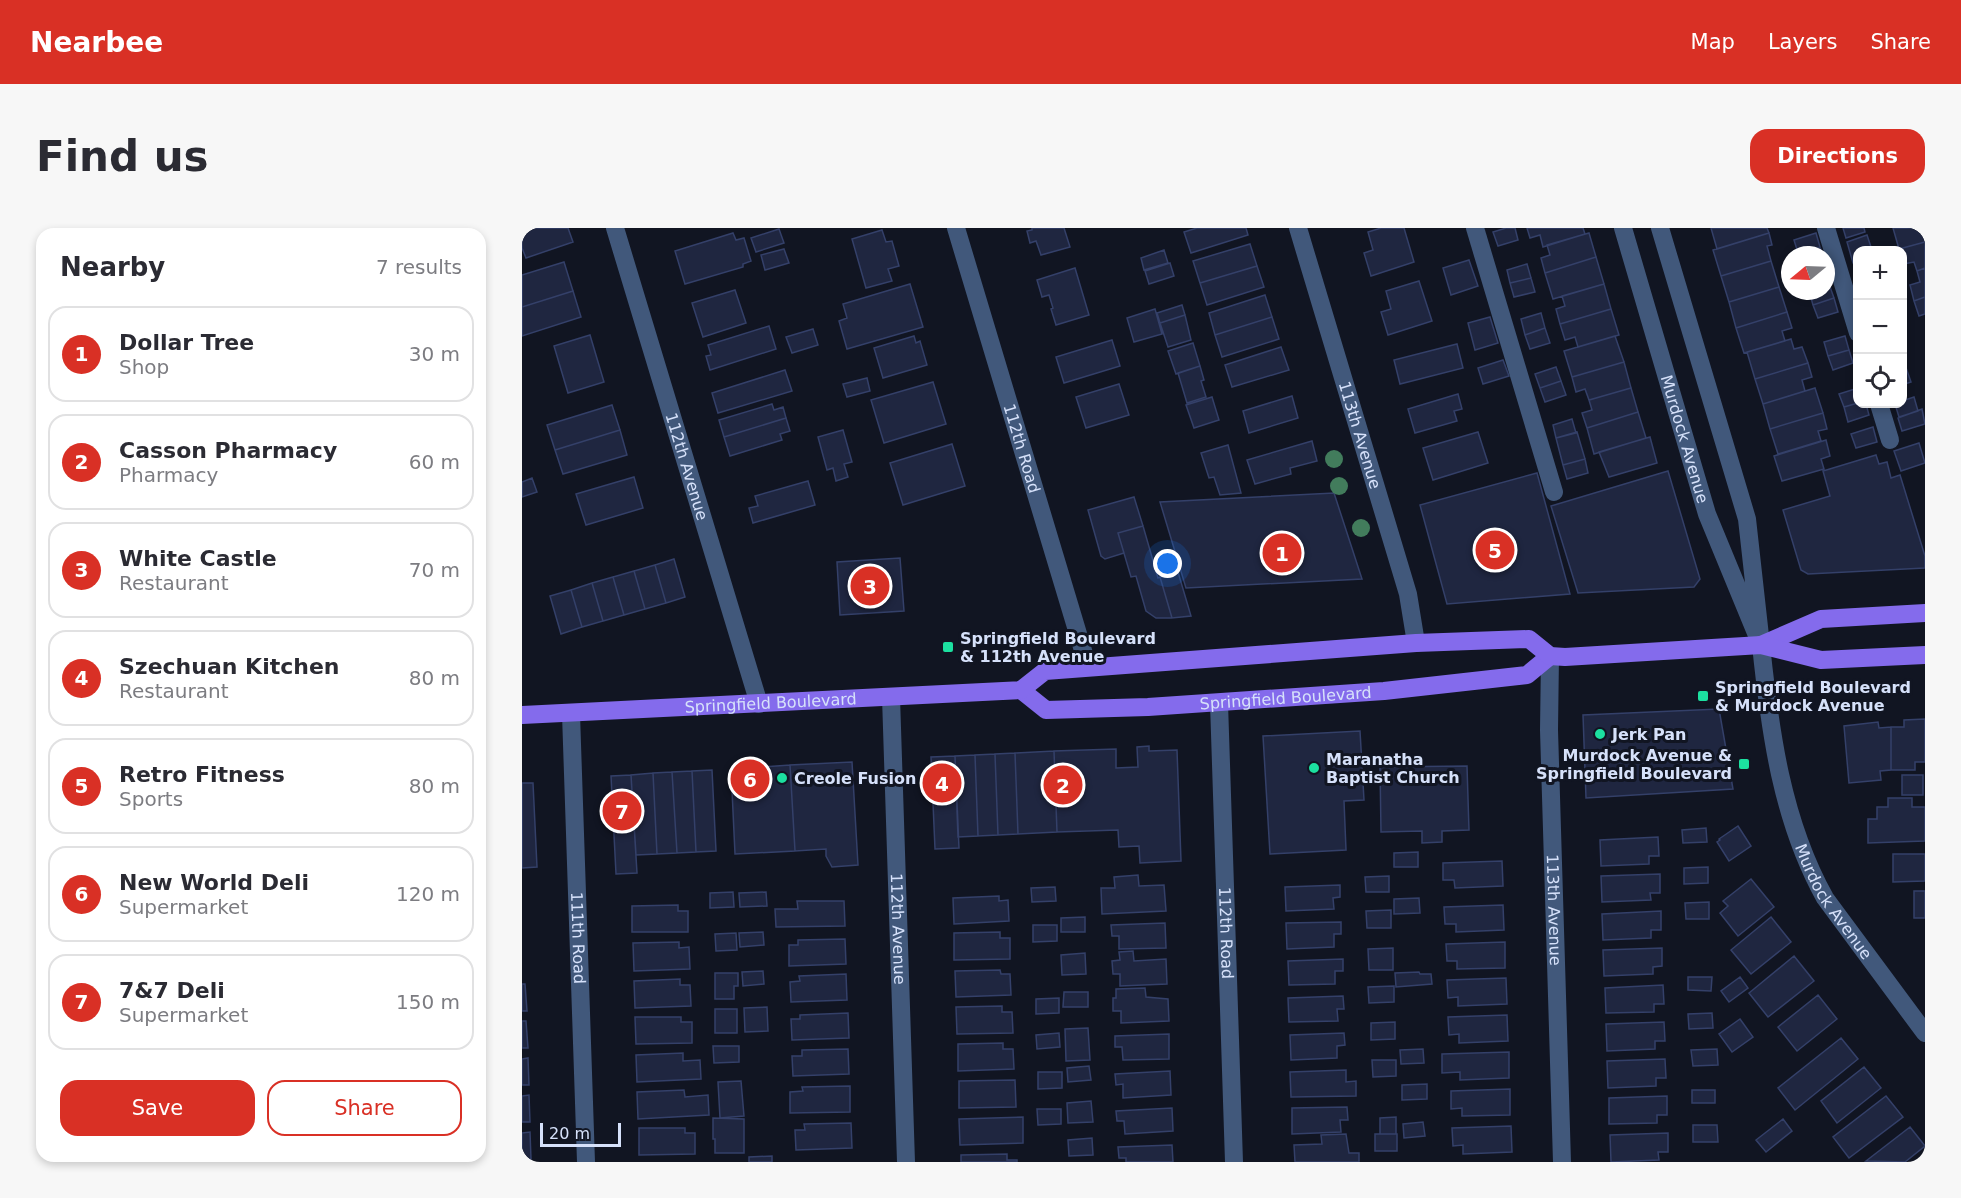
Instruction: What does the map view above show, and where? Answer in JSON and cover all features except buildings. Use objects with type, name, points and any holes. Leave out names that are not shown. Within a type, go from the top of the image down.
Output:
[{"type":"main road","points":[[1761,645],[1821,619],[1925,613]]},
{"type":"main road","points":[[1021,690],[1046,671],[1416,643],[1529,639],[1550,656],[1565,657],[1761,645],[1821,660],[1925,655]]},
{"type":"main road","name":"Springfield Boulevard","points":[[522,716],[1021,690],[1046,710],[1219,703],[1384,691],[1527,675],[1550,656]]},
{"type":"street","name":"112th Avenue","points":[[615,228],[759,704]]},
{"type":"street","name":"112th Road","points":[[956,228],[1088,668]]},
{"type":"street","name":"113th Avenue","points":[[1298,228],[1408,594],[1416,643]]},
{"type":"street","points":[[1475,228],[1554,492]]},
{"type":"street","name":"Murdock Avenue","points":[[1623,228],[1707,514],[1761,645]]},
{"type":"street","name":"Murdock Avenue","points":[[1660,228],[1747,519],[1774,750],[1786,802],[1800,846],[1825,898],[1919,1018],[1925,1033]]},
{"type":"street","points":[[1826,228],[1853,319]]},
{"type":"street","points":[[1880,408],[1890,440]]},
{"type":"street","name":"113th Avenue","points":[[1550,656],[1549,740],[1562,1162]]},
{"type":"street","name":"112th Avenue","points":[[891,697],[906,1162]]},
{"type":"street","name":"112th Road","points":[[1219,703],[1234,1162]]},
{"type":"street","name":"111th Road","points":[[571,714],[586,1162]]},
{"type":"place","name":"Retro Fitness","points":[[1495,550]]},
{"type":"place","name":"Dollar Tree","points":[[1282,553]]},
{"type":"place","name":"White Castle","points":[[870,586]]},
{"type":"place","name":"Springfield Boulevard & 112th Avenue","points":[[948,647]]},
{"type":"place","name":"Springfield Boulevard & Murdock Avenue","points":[[1703,696]]},
{"type":"place","name":"Jerk Pan","points":[[1600,734]]},
{"type":"place","name":"Murdock Avenue & Springfield Boulevard","points":[[1744,764]]},
{"type":"place","name":"Maranatha Baptist Church","points":[[1314,768]]},
{"type":"place","name":"Creole Fusion","points":[[782,778]]},
{"type":"place","name":"New World Deli","points":[[750,779]]},
{"type":"place","name":"Szechuan Kitchen","points":[[942,783]]},
{"type":"place","name":"Casson Pharmacy","points":[[1063,785]]},
{"type":"place","name":"7&7 Deli","points":[[622,811]]}]
